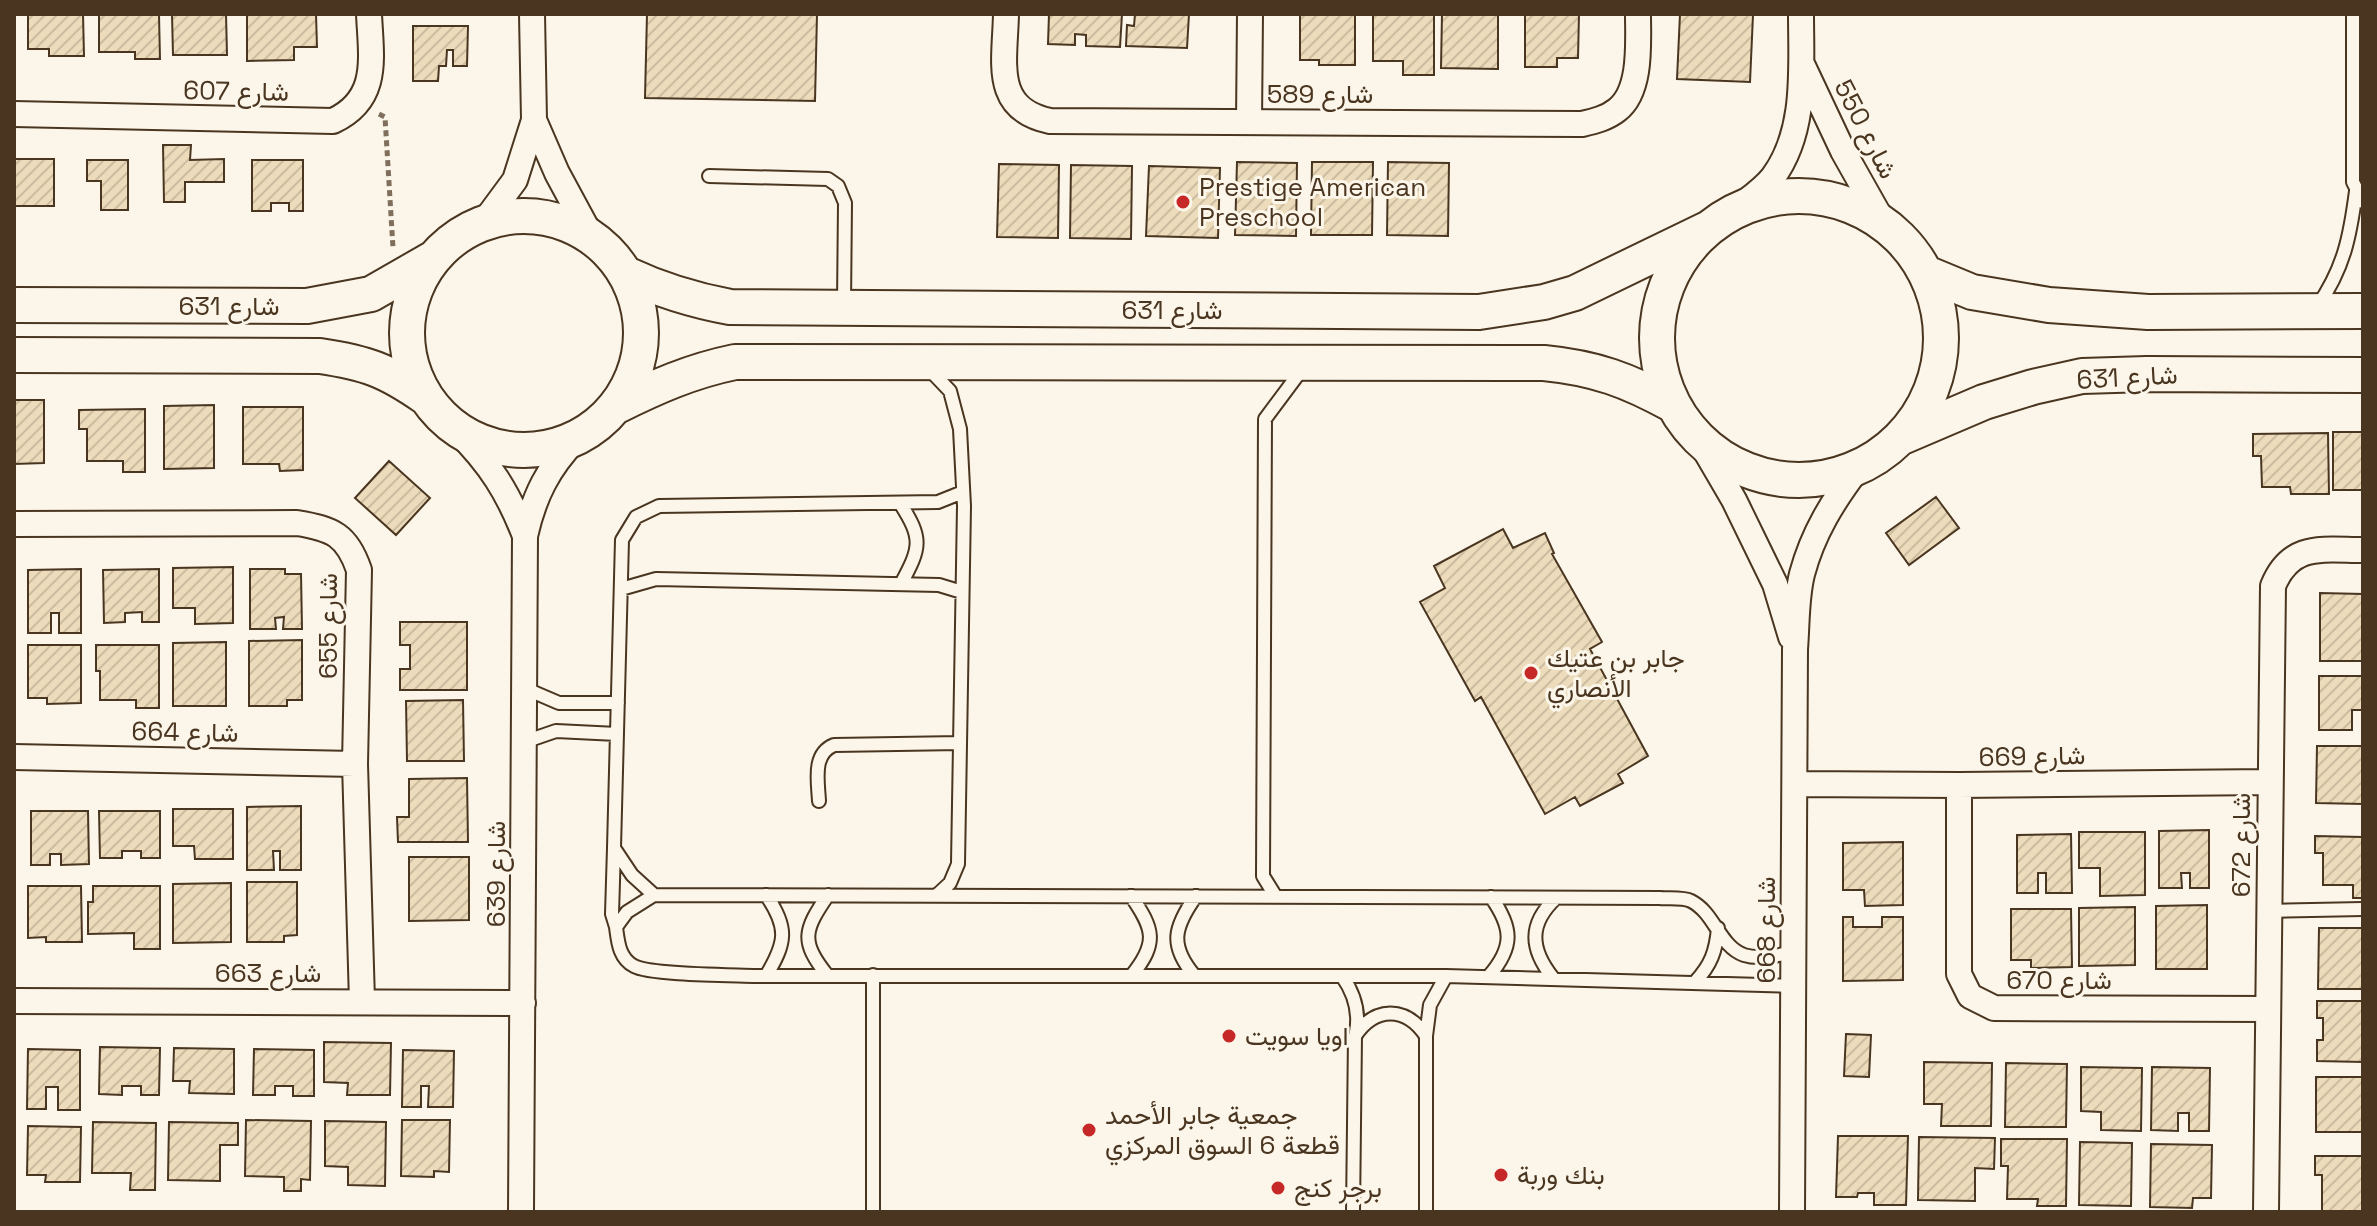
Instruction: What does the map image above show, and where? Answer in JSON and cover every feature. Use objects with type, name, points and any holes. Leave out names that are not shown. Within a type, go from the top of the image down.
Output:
[{"type":"main road","points":[[1784,196],[1835,199],[1883,222],[1907,244],[1926,273],[1940,315],[1940,359],[1927,401],[1902,437],[1881,455],[1858,468],[1802,481],[1746,471],[1699,440],[1673,405],[1658,359],[1659,311],[1676,266],[1707,229],[1735,210],[1784,196]]},
{"type":"main road","points":[[520,215],[539,216],[575,226],[591,236],[611,253],[626,274],[638,307],[641,342],[637,365],[615,407],[591,430],[576,439],[536,451],[495,447],[457,431],[425,397],[412,371],[407,342],[408,312],[417,284],[433,259],[456,237],[484,222],[520,215]]},
{"type":"main road","name":"شارع 631","points":[[626,274],[658,289],[730,307],[1479,312],[1544,302],[1575,293],[1707,229]]},
{"type":"main road","name":"شارع 631","points":[[14,305],[307,306],[371,294],[433,259]]},
{"type":"main road","points":[[1926,273],[1972,292],[2049,305],[2148,312],[2363,311]]},
{"type":"main road","name":"شارع 631","points":[[14,355],[320,356],[352,361],[394,375],[425,397]]},
{"type":"main road","name":"شارع 631","points":[[615,407],[685,374],[735,362],[1544,363],[1580,367],[1636,385],[1673,405]]},
{"type":"main road","name":"شارع 631","points":[[1902,437],[1984,402],[2082,376],[2363,375]]},
{"type":"street","points":[[361,101],[368,86],[371,65],[369,14]]},
{"type":"street","points":[[484,222],[515,180],[534,120],[532,14]]},
{"type":"street","name":"شارع 589","points":[[1006,14],[1006,86],[1015,105],[1031,117],[1050,121],[1582,124],[1621,108],[1638,68],[1638,14]]},
{"type":"street","points":[[1249,122],[1250,14]]},
{"type":"street","name":"شارع 550","points":[[1735,210],[1772,178],[1787,151],[1799,115],[1801,14]]},
{"type":"street","name":"شارع 550","points":[[1801,61],[1843,151],[1883,222]]},
{"type":"street","name":"شارع 607","points":[[14,114],[333,121],[349,114],[361,101]]},
{"type":"street","points":[[534,120],[557,173],[591,236]]},
{"type":"street","name":"شارع 639","points":[[457,431],[499,478],[525,536]]},
{"type":"street","name":"شارع 639","points":[[521,1212],[525,536],[541,482],[576,439]]},
{"type":"street","name":"شارع 668","points":[[1699,440],[1734,500],[1775,584],[1795,649]]},
{"type":"street","name":"شارع 668","points":[[1792,1212],[1795,649],[1802,576],[1817,531],[1833,500],[1858,468]]},
{"type":"street","name":"شارع 655","points":[[14,524],[297,523],[320,527],[343,538],[353,552],[359,570],[355,764],[362,1001]]},
{"type":"street","name":"شارع 672","points":[[2266,1212],[2273,586],[2279,571],[2290,559],[2306,551],[2363,550]]},
{"type":"street","name":"شارع 664","points":[[14,757],[355,764]]},
{"type":"street","name":"شارع 669","points":[[1795,784],[2269,782]]},
{"type":"street","name":"شارع 670","points":[[1959,785],[1959,974],[1970,996],[1994,1008],[2268,1009]]},
{"type":"street","name":"شارع 663","points":[[14,1001],[523,1003]]},
{"type":"lane","points":[[2314,311],[2336,278],[2360,196],[2353,182],[2353,14]]},
{"type":"lane","points":[[709,176],[828,179],[838,186],[845,203],[844,307]]},
{"type":"lane","points":[[922,363],[950,391],[960,429],[963,492],[958,864],[950,883],[936,896]]},
{"type":"lane","points":[[1276,897],[1263,876],[1265,419],[1307,364]]},
{"type":"lane","points":[[963,492],[938,502],[659,506],[636,517],[622,540],[612,914],[619,952],[634,966],[661,971],[766,976],[1489,976],[1794,986]]},
{"type":"lane","points":[[900,503],[916,528],[917,555],[901,584]]},
{"type":"lane","points":[[621,589],[656,579],[939,585],[962,592]]},
{"type":"lane","points":[[524,688],[559,703],[618,703]]},
{"type":"lane","points":[[524,742],[556,731],[617,734]]},
{"type":"lane","points":[[819,801],[819,757],[828,747],[960,743]]},
{"type":"lane","points":[[614,848],[632,875],[654,895]]},
{"type":"lane","points":[[616,927],[627,912],[654,895],[1689,900],[1707,913],[1727,943],[1743,955],[1761,957],[1794,952]]},
{"type":"lane","points":[[766,895],[783,927],[781,951],[766,976]]},
{"type":"lane","points":[[827,975],[811,955],[808,938],[812,918],[828,895]]},
{"type":"lane","points":[[1131,896],[1148,921],[1151,935],[1147,957],[1132,975]]},
{"type":"lane","points":[[1194,975],[1182,960],[1177,933],[1183,914],[1196,896]]},
{"type":"lane","points":[[1489,976],[1504,959],[1509,938],[1504,915],[1491,897]]},
{"type":"lane","points":[[1553,978],[1540,962],[1535,948],[1542,911],[1556,898]]},
{"type":"lane","points":[[2268,911],[2363,909]]},
{"type":"lane","points":[[1695,982],[1708,969],[1717,948],[1718,928]]},
{"type":"lane","points":[[873,975],[873,1212]]},
{"type":"lane","points":[[1342,976],[1354,998],[1357,1024],[1353,1212]]},
{"type":"lane","points":[[1426,1212],[1426,1036],[1430,1005],[1446,976]]},
{"type":"lane","points":[[1355,1036],[1370,1020],[1391,1013],[1412,1020],[1426,1036]]},
{"type":"path","points":[[361,101],[385,117],[395,281]]},
{"type":"building","points":[[28,14],[83,14],[84,56],[49,56],[49,49],[28,49]]},
{"type":"building","points":[[99,14],[159,15],[160,59],[135,59],[135,52],[99,52]]},
{"type":"building","points":[[172,14],[226,14],[227,55],[173,55]]},
{"type":"building","points":[[247,14],[316,14],[317,47],[294,47],[294,60],[247,61]]},
{"type":"building","points":[[647,14],[817,14],[815,101],[645,98]]},
{"type":"building","points":[[1049,14],[1122,14],[1120,47],[1086,46],[1086,35],[1075,34],[1075,45],[1048,44]]},
{"type":"building","points":[[1135,14],[1189,14],[1187,48],[1126,46],[1127,25],[1134,26]]},
{"type":"building","points":[[1300,14],[1355,14],[1355,65],[1319,65],[1319,60],[1300,60]]},
{"type":"building","points":[[1373,14],[1434,14],[1434,75],[1403,75],[1403,61],[1373,61]]},
{"type":"building","points":[[1442,14],[1498,14],[1498,69],[1441,68]]},
{"type":"building","points":[[1525,14],[1579,14],[1578,58],[1557,58],[1557,67],[1525,67]]},
{"type":"building","points":[[1680,14],[1753,15],[1750,82],[1677,79]]},
{"type":"building","points":[[413,26],[468,26],[467,66],[453,66],[453,50],[447,50],[446,66],[439,66],[438,81],[413,81]]},
{"type":"building","points":[[163,145],[191,145],[190,160],[224,159],[224,182],[185,182],[185,202],[164,202]]},
{"type":"building","points":[[14,159],[54,159],[54,206],[14,206]]},
{"type":"building","points":[[87,160],[128,160],[128,210],[101,210],[101,181],[87,181]]},
{"type":"building","points":[[252,160],[303,160],[303,211],[289,211],[289,203],[271,203],[271,211],[252,211]]},
{"type":"building","points":[[1237,162],[1297,163],[1296,236],[1235,235]]},
{"type":"building","points":[[1312,162],[1373,162],[1372,235],[1311,235]]},
{"type":"building","points":[[1388,162],[1449,163],[1448,236],[1387,235]]},
{"type":"building","points":[[999,164],[1059,165],[1058,238],[997,237]]},
{"type":"building","points":[[1071,165],[1132,166],[1131,239],[1070,238]]},
{"type":"building","name":"Prestige American Preschool","points":[[1149,166],[1220,168],[1218,238],[1146,236]]},
{"type":"building","points":[[14,400],[44,400],[44,463],[14,464]]},
{"type":"building","points":[[214,405],[214,468],[164,469],[164,406]]},
{"type":"building","points":[[243,407],[303,407],[303,470],[280,471],[279,464],[243,464]]},
{"type":"building","points":[[145,409],[145,472],[123,472],[123,461],[87,461],[87,429],[79,429],[79,410]]},
{"type":"building","points":[[2333,432],[2363,432],[2363,490],[2333,490]]},
{"type":"building","points":[[2328,433],[2329,494],[2291,494],[2290,487],[2262,487],[2261,456],[2253,456],[2253,434]]},
{"type":"building","points":[[389,461],[430,498],[396,535],[355,498]]},
{"type":"building","points":[[1936,497],[1959,528],[1909,565],[1886,533]]},
{"type":"building","name":"جابر بن عتيك الأنصاري","points":[[1503,529],[1513,548],[1545,533],[1552,554],[1602,642],[1590,649],[1648,756],[1618,774],[1623,783],[1580,806],[1575,797],[1545,814],[1481,697],[1475,701],[1420,602],[1445,588],[1434,566]]},
{"type":"building","points":[[233,567],[233,623],[195,624],[195,608],[173,608],[173,568]]},
{"type":"building","points":[[81,569],[81,633],[59,633],[59,613],[51,613],[51,633],[28,633],[28,570]]},
{"type":"building","points":[[159,569],[159,622],[142,622],[142,612],[125,613],[125,622],[104,623],[103,570]]},
{"type":"building","points":[[250,569],[285,569],[285,574],[301,574],[302,629],[283,629],[284,617],[275,618],[276,629],[250,629]]},
{"type":"building","points":[[2320,593],[2363,594],[2363,661],[2320,661]]},
{"type":"building","points":[[400,622],[467,622],[467,690],[400,690],[400,669],[410,669],[410,645],[400,645]]},
{"type":"building","points":[[302,640],[302,700],[287,700],[287,706],[249,706],[249,641]]},
{"type":"building","points":[[226,642],[226,706],[173,706],[173,643]]},
{"type":"building","points":[[28,645],[81,645],[81,703],[47,704],[47,698],[28,698]]},
{"type":"building","points":[[96,645],[159,645],[159,708],[136,708],[136,700],[100,700]]},
{"type":"building","points":[[2319,676],[2363,676],[2363,710],[2352,710],[2352,730],[2319,730]]},
{"type":"building","points":[[463,700],[464,761],[407,761],[406,701]]},
{"type":"building","points":[[2317,746],[2363,746],[2363,804],[2316,803]]},
{"type":"building","points":[[467,778],[468,842],[398,842],[397,817],[409,817],[409,779]]},
{"type":"building","points":[[301,806],[301,870],[280,870],[280,851],[273,851],[274,870],[247,870],[247,807]]},
{"type":"building","points":[[173,809],[233,809],[233,859],[195,859],[194,846],[173,846]]},
{"type":"building","points":[[31,811],[88,811],[89,864],[61,865],[61,854],[50,854],[50,865],[31,865]]},
{"type":"building","points":[[99,811],[160,811],[160,858],[141,858],[141,851],[122,851],[122,858],[100,858]]},
{"type":"building","points":[[2209,830],[2209,888],[2190,888],[2190,873],[2181,873],[2182,888],[2159,888],[2159,831]]},
{"type":"building","points":[[2079,832],[2145,832],[2145,895],[2100,896],[2100,868],[2079,868]]},
{"type":"building","points":[[2071,834],[2072,893],[2046,893],[2046,873],[2038,873],[2038,893],[2017,893],[2017,835]]},
{"type":"building","points":[[2315,836],[2363,837],[2363,898],[2353,898],[2353,885],[2323,885],[2323,853],[2315,853]]},
{"type":"building","points":[[1903,842],[1903,905],[1865,906],[1864,890],[1843,890],[1843,843]]},
{"type":"building","points":[[409,857],[469,857],[469,920],[409,921]]},
{"type":"building","points":[[247,882],[297,882],[297,935],[284,936],[284,942],[247,942]]},
{"type":"building","points":[[231,883],[231,942],[173,943],[173,884]]},
{"type":"building","points":[[28,886],[81,886],[82,942],[46,942],[46,937],[28,938]]},
{"type":"building","points":[[93,886],[160,886],[160,949],[134,949],[134,933],[88,934],[88,902],[93,902]]},
{"type":"building","points":[[2207,905],[2207,969],[2156,969],[2156,906]]},
{"type":"building","points":[[2135,907],[2135,965],[2079,966],[2079,908]]},
{"type":"building","points":[[2011,909],[2071,909],[2072,967],[2031,968],[2031,960],[2011,960]]},
{"type":"building","points":[[1843,917],[1853,917],[1853,927],[1882,927],[1882,917],[1903,917],[1903,980],[1843,981]]},
{"type":"building","points":[[2319,928],[2363,928],[2363,989],[2318,989]]},
{"type":"building","points":[[2317,1001],[2363,1001],[2363,1062],[2317,1061],[2317,1040],[2323,1040],[2323,1018],[2317,1018]]},
{"type":"building","points":[[1846,1034],[1871,1035],[1869,1077],[1844,1076]]},
{"type":"building","points":[[324,1042],[391,1043],[390,1095],[347,1095],[348,1083],[324,1082]]},
{"type":"building","points":[[100,1047],[160,1048],[159,1095],[141,1095],[141,1086],[122,1086],[122,1095],[99,1094]]},
{"type":"building","points":[[174,1048],[234,1049],[234,1094],[189,1093],[190,1081],[173,1081]]},
{"type":"building","points":[[28,1049],[80,1050],[80,1110],[58,1110],[58,1087],[46,1087],[46,1109],[27,1109]]},
{"type":"building","points":[[254,1049],[314,1050],[314,1096],[293,1096],[293,1086],[275,1086],[275,1095],[253,1095]]},
{"type":"building","points":[[403,1050],[454,1051],[453,1107],[428,1107],[429,1086],[421,1086],[421,1107],[402,1107]]},
{"type":"building","points":[[1924,1062],[1992,1063],[1991,1126],[1941,1126],[1942,1104],[1924,1104]]},
{"type":"building","points":[[2006,1063],[2067,1064],[2066,1127],[2005,1127]]},
{"type":"building","points":[[2081,1067],[2142,1068],[2141,1131],[2101,1130],[2101,1112],[2081,1111]]},
{"type":"building","points":[[2152,1067],[2210,1068],[2209,1131],[2189,1131],[2189,1113],[2178,1113],[2178,1131],[2151,1130]]},
{"type":"building","points":[[2316,1077],[2363,1077],[2363,1132],[2316,1132]]},
{"type":"building","points":[[246,1120],[311,1121],[310,1180],[301,1179],[301,1191],[284,1191],[284,1177],[245,1176]]},
{"type":"building","points":[[402,1120],[450,1120],[449,1172],[434,1171],[434,1177],[401,1176]]},
{"type":"building","points":[[325,1121],[386,1122],[385,1186],[348,1185],[348,1167],[325,1166]]},
{"type":"building","points":[[93,1122],[156,1123],[155,1190],[130,1190],[131,1173],[92,1173]]},
{"type":"building","points":[[169,1122],[238,1123],[238,1145],[220,1145],[220,1181],[168,1180]]},
{"type":"building","points":[[28,1126],[81,1127],[80,1182],[45,1182],[46,1175],[27,1175]]},
{"type":"building","points":[[1838,1136],[1908,1136],[1906,1205],[1874,1205],[1874,1193],[1836,1197]]},
{"type":"building","points":[[1919,1137],[1995,1138],[1994,1169],[1975,1168],[1975,1201],[1918,1200]]},
{"type":"building","points":[[2001,1139],[2067,1139],[2066,1206],[2037,1206],[2038,1199],[2007,1199],[2008,1166],[2001,1166]]},
{"type":"building","points":[[2080,1142],[2132,1143],[2131,1206],[2079,1205]]},
{"type":"building","points":[[2151,1144],[2212,1145],[2211,1198],[2193,1198],[2192,1208],[2150,1207]]},
{"type":"building","points":[[2315,1156],[2363,1156],[2363,1212],[2322,1212],[2322,1175],[2315,1175]]},
{"type":"place","name":"Prestige American Preschool","points":[[1183,202]]},
{"type":"place","name":"جابر بن عتيك الأنصاري","points":[[1531,673]]},
{"type":"place","name":"اويا سويت","points":[[1229,1036]]},
{"type":"place","name":"جمعية جابر الأحمد قطعة 6 السوق المركزي","points":[[1089,1130]]},
{"type":"place","name":"بنك وربة","points":[[1501,1175]]},
{"type":"place","name":"برجر كنج","points":[[1278,1188]]}]
